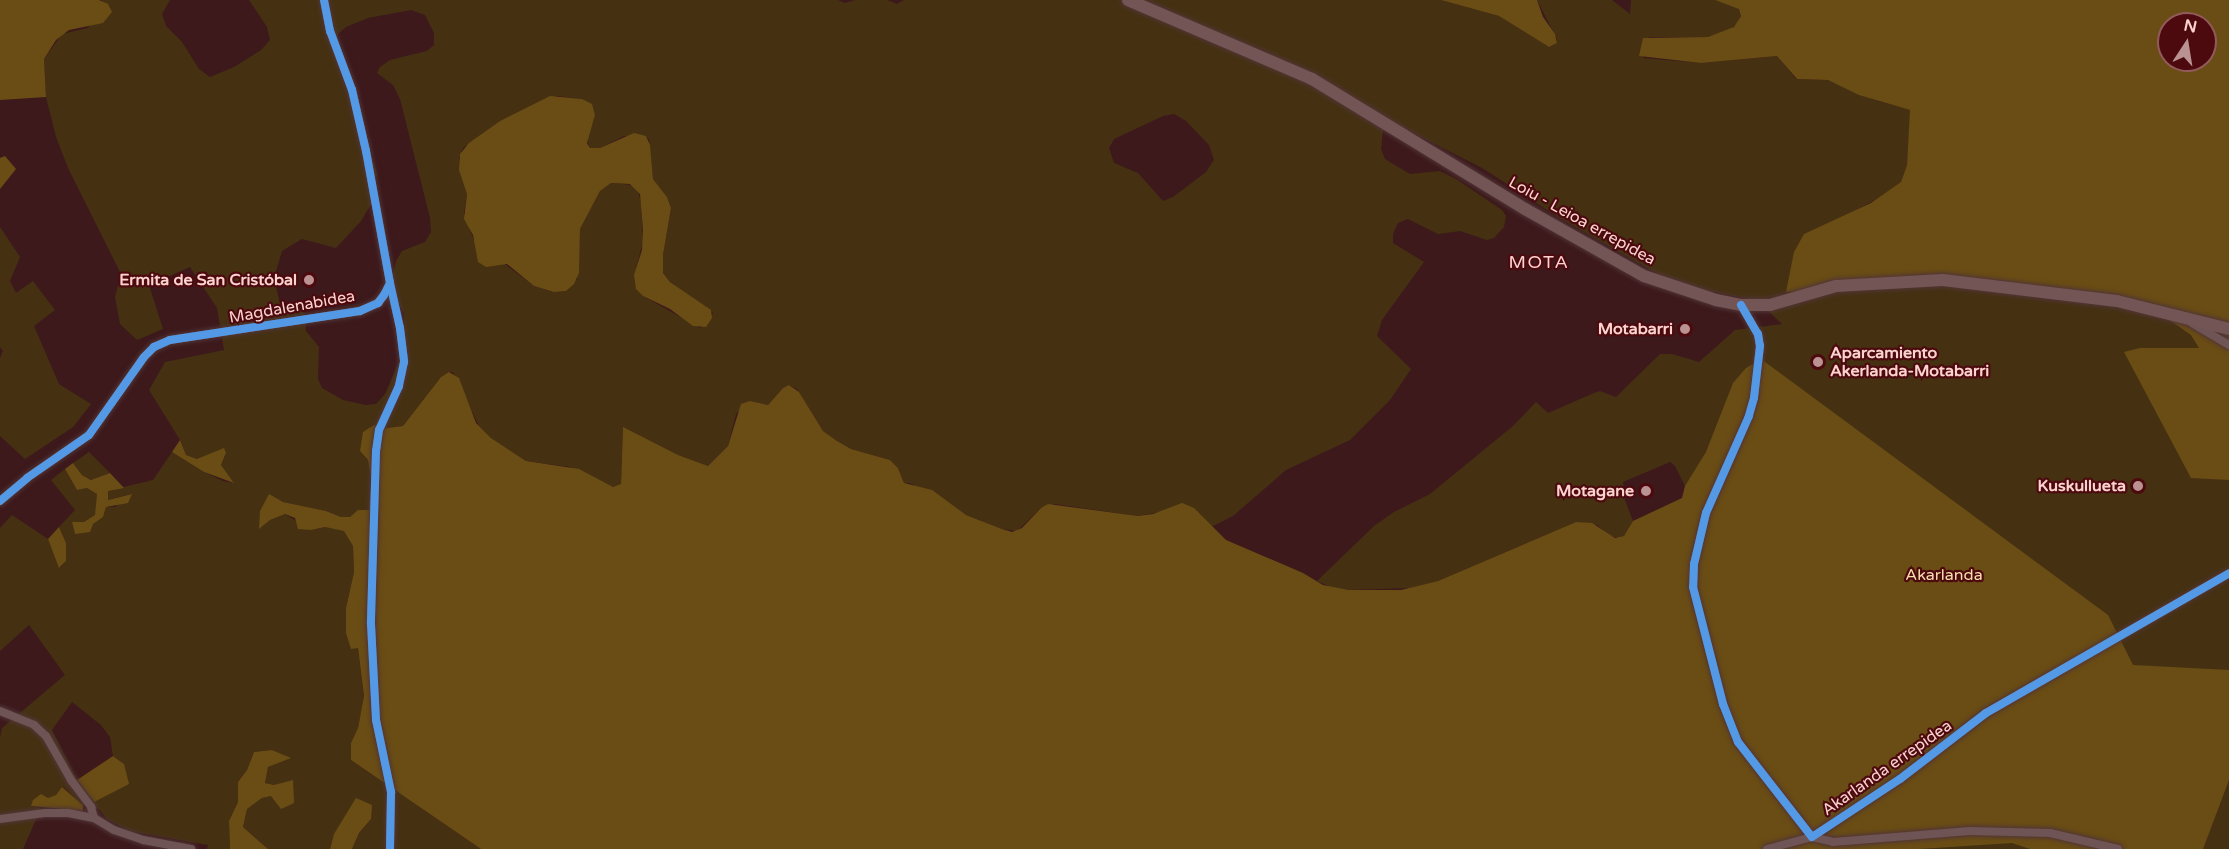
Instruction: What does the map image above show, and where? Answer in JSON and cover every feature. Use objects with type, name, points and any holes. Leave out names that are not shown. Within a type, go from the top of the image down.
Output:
[{"type":"main road","name":"Loiu - Leioa errepidea","points":[[1128,0],[1312,78],[1525,209],[1644,276],[1716,300],[1741,305],[1770,305],[1836,286],[1943,280],[2132,304]]},
{"type":"main road","points":[[2132,304],[2229,328]]},
{"type":"main road","points":[[2132,304],[2229,320]]},
{"type":"street","points":[[324,0],[330,31],[352,90],[400,328],[404,362],[399,386],[379,430],[376,451],[371,624],[376,720],[391,792],[390,849]]},
{"type":"street","name":"Magdalenabidea","points":[[0,501],[27,478],[89,435],[154,346],[170,340],[360,311],[378,303],[390,283]]},
{"type":"street","name":"Akarlanda errepidea","points":[[1741,305],[1758,334],[1760,346],[1754,398],[1749,416],[1706,513],[1694,564],[1693,588],[1723,704],[1738,742],[1812,837]]},
{"type":"street","points":[[2183,317],[2229,345]]},
{"type":"street","name":"Akarlanda errepidea","points":[[1767,849],[1812,837],[1900,779],[1986,713],[2229,573]]},
{"type":"street","points":[[0,711],[34,725],[46,736],[71,780],[91,807],[93,818]]},
{"type":"street","points":[[0,819],[45,813],[68,813],[93,818],[125,835],[191,849]]},
{"type":"street","points":[[1812,837],[1833,842],[1971,831],[2050,833],[2118,849]]},
{"type":"green space","points":[[0,0],[99,0],[108,4],[112,12],[103,23],[69,30],[56,40],[44,59],[46,97],[0,100]]},
{"type":"green space","name":"Akarlanda","points":[[99,0],[170,0],[162,14],[166,26],[182,42],[199,69],[210,77],[234,67],[261,50],[270,40],[267,27],[249,0],[838,0],[845,3],[855,0],[887,0],[897,4],[904,0],[1441,0],[1499,16],[1549,47],[1557,43],[1557,39],[1537,0],[1612,0],[1630,14],[1631,0],[1715,0],[1733,5],[1739,8],[1741,15],[1737,24],[1728,31],[1708,37],[1649,37],[1643,58],[1701,63],[1777,56],[1796,79],[1828,80],[1878,101],[1911,110],[1907,165],[1901,182],[1892,191],[1843,217],[1938,285],[2146,305],[2229,339],[2229,849],[1751,849],[1639,702],[1685,486],[1675,466],[1670,462],[1623,482],[1625,500],[1633,521],[1627,534],[1619,538],[1610,536],[1597,525],[1576,522],[1438,581],[1410,588],[1349,590],[1331,587],[1317,581],[1374,526],[1394,512],[1430,494],[1513,426],[1536,402],[1548,413],[1600,391],[1616,397],[1660,354],[1672,354],[1699,362],[1735,330],[1782,324],[1767,310],[1745,298],[1703,290],[1656,273],[1558,217],[1482,168],[1398,125],[1387,126],[1383,131],[1381,149],[1385,159],[1410,174],[1440,171],[1456,179],[1502,210],[1506,216],[1504,227],[1494,238],[1487,240],[1460,231],[1438,234],[1408,219],[1398,223],[1393,234],[1393,243],[1424,262],[1382,320],[1377,336],[1411,369],[1390,400],[1350,440],[1286,470],[1233,516],[1211,527],[1199,513],[1159,512],[1138,516],[1055,504],[1041,508],[1017,531],[1002,529],[966,515],[910,483],[904,483],[898,468],[890,460],[851,449],[837,441],[823,431],[797,389],[789,385],[783,388],[768,405],[750,401],[736,414],[728,446],[708,466],[678,455],[623,428],[621,485],[613,487],[570,467],[526,461],[491,438],[479,426],[453,372],[449,372],[441,377],[403,426],[386,428],[374,425],[360,451],[368,460],[371,478],[370,510],[350,517],[341,517],[326,511],[283,502],[269,495],[259,529],[270,520],[285,514],[311,530],[325,527],[344,530],[353,546],[354,572],[346,608],[358,648],[364,697],[358,728],[351,743],[351,760],[481,849],[352,849],[359,833],[371,819],[371,805],[334,834],[330,849],[268,849],[243,827],[247,809],[262,798],[271,796],[274,785],[265,783],[268,767],[290,758],[272,750],[254,752],[247,770],[238,782],[238,802],[229,821],[230,849],[207,849],[208,845],[130,831],[107,819],[99,809],[83,805],[63,787],[56,795],[31,806],[41,808],[23,849],[0,849],[0,738],[2,728],[65,675],[29,625],[0,651],[0,528],[12,515],[48,539],[60,568],[66,561],[66,543],[59,527],[75,510],[51,480],[65,469],[77,490],[87,488],[97,494],[96,515],[84,522],[72,522],[75,534],[103,517],[106,507],[115,507],[131,494],[107,500],[107,491],[153,480],[172,452],[204,472],[223,481],[234,483],[221,465],[226,454],[197,459],[186,455],[180,440],[149,390],[165,362],[224,350],[217,308],[190,267],[149,285],[163,329],[137,340],[120,324],[115,297],[121,274],[68,168],[56,137],[46,97],[44,59],[62,34],[88,28],[103,1]],"holes":[[[411,10],[425,15],[434,33],[434,45],[427,51],[390,60],[380,67],[377,73],[393,85],[400,99],[430,218],[431,232],[425,242],[402,251],[396,261],[391,284],[395,298],[404,313],[405,338],[400,359],[385,394],[376,404],[366,405],[343,400],[322,388],[318,379],[319,347],[306,331],[304,306],[286,307],[280,304],[274,278],[282,251],[302,239],[336,248],[361,221],[373,201],[377,174],[337,42],[338,34],[346,27],[368,18]],[[557,96],[582,99],[594,119],[587,139],[590,148],[600,148],[624,136],[646,136],[649,140],[653,179],[667,197],[671,208],[663,255],[663,273],[670,282],[713,313],[700,328],[643,296],[636,269],[643,241],[641,203],[638,190],[633,185],[611,183],[600,191],[580,229],[577,279],[566,291],[554,292],[534,286],[474,241],[464,213],[467,194],[459,158],[463,148],[500,121]],[[1174,114],[1186,121],[1209,145],[1214,160],[1206,172],[1173,197],[1163,201],[1138,173],[1114,163],[1109,148],[1114,139],[1163,116]],[[72,702],[101,725],[110,737],[113,756],[124,764],[94,802],[77,780],[52,730]]]},
{"type":"green space","points":[[1441,0],[1537,0],[1543,17],[1555,34],[1557,43],[1549,47],[1499,16]]},
{"type":"green space","points":[[1715,0],[2229,0],[2229,480],[2191,478],[2124,352],[2140,348],[2199,348],[2191,335],[2168,319],[2163,308],[1938,285],[1786,292],[1794,252],[1804,234],[1871,203],[1901,182],[1907,165],[1910,110],[1859,95],[1828,80],[1797,79],[1777,56],[1701,63],[1639,56],[1643,38],[1708,37],[1734,27],[1741,16],[1739,9]]},
{"type":"green space","points":[[550,96],[582,99],[592,104],[595,115],[587,143],[590,148],[600,148],[634,133],[646,136],[650,145],[653,179],[667,197],[671,208],[663,255],[663,273],[670,282],[711,310],[712,318],[706,327],[693,326],[670,309],[643,296],[636,289],[634,275],[642,250],[643,230],[640,194],[630,184],[611,183],[600,191],[580,229],[579,273],[574,284],[566,291],[554,292],[534,286],[507,264],[486,267],[478,262],[473,235],[464,219],[467,194],[459,170],[460,154],[469,143],[500,121]]},
{"type":"green space","points":[[5,156],[16,169],[0,189],[0,158]]},
{"type":"green space","points":[[0,227],[20,257],[10,281],[16,293],[33,281],[55,310],[34,326],[59,384],[91,404],[73,427],[25,459],[0,436],[0,358],[3,351],[0,347]]},
{"type":"green space","name":"Akarlanda","points":[[1761,359],[2108,615],[2133,665],[2229,670],[2229,780],[2203,849],[2030,849],[2012,843],[1919,849],[481,849],[351,760],[351,743],[358,728],[364,696],[358,648],[351,649],[346,633],[346,608],[354,572],[353,546],[344,531],[325,527],[311,530],[298,529],[295,518],[285,514],[270,520],[259,529],[260,511],[269,494],[283,502],[326,511],[341,517],[350,517],[358,510],[369,510],[371,478],[368,460],[360,451],[363,432],[374,425],[386,428],[403,426],[441,377],[449,372],[459,378],[476,423],[491,438],[526,461],[579,469],[613,487],[621,484],[623,427],[678,455],[708,466],[728,446],[741,404],[750,401],[768,405],[783,388],[789,385],[799,392],[823,431],[837,441],[851,449],[890,460],[898,468],[904,483],[932,490],[966,515],[1002,529],[1012,532],[1022,528],[1041,508],[1048,504],[1138,516],[1153,514],[1182,503],[1194,508],[1226,540],[1303,573],[1323,585],[1349,590],[1401,590],[1438,581],[1576,522],[1592,523],[1615,538],[1624,536],[1633,521],[1682,498],[1685,486],[1706,452],[1733,383],[1746,368]]},
{"type":"green space","points":[[180,440],[186,455],[197,459],[224,448],[226,453],[221,465],[234,483],[204,472],[172,452]]},
{"type":"green space","points":[[89,452],[110,473],[92,480],[82,475],[73,463]]},
{"type":"green space","points":[[73,463],[82,475],[91,480],[110,473],[124,488],[108,491],[108,500],[132,494],[128,503],[106,507],[103,517],[93,524],[90,532],[75,534],[72,522],[84,522],[95,515],[97,494],[87,488],[77,490],[65,469]]},
{"type":"green space","points":[[59,527],[66,543],[66,561],[59,568],[48,539]]},
{"type":"green space","points":[[272,750],[291,758],[268,767],[265,783],[274,785],[293,780],[294,803],[281,809],[271,796],[262,798],[247,809],[243,827],[268,849],[230,849],[229,821],[238,802],[238,782],[247,770],[254,752]]},
{"type":"green space","points":[[113,756],[124,764],[129,784],[94,802],[77,780]]},
{"type":"green space","points":[[62,787],[83,805],[83,811],[31,806],[33,800],[41,794],[48,798],[56,795]]},
{"type":"green space","points":[[356,798],[372,805],[371,819],[359,833],[352,849],[330,849],[334,834]]},
{"type":"cycle path","points":[[0,501],[27,478],[89,435],[144,357],[154,347],[170,340],[360,311],[378,303],[384,295],[390,283],[366,151],[352,90],[330,31],[324,0]]},
{"type":"cycle path","points":[[390,283],[400,328],[404,362],[399,386],[379,430],[376,451],[371,624],[376,720],[391,792],[390,849]]},
{"type":"cycle path","points":[[1741,305],[1758,334],[1760,346],[1754,398],[1749,416],[1706,513],[1694,564],[1693,587],[1723,704],[1738,742],[1812,837],[1900,779],[1986,713],[2229,573]]},
{"type":"place","name":"Ermita de San Cristóbal","points":[[309,280]]},
{"type":"place","name":"Motabarri","points":[[1685,329]]},
{"type":"place","name":"Aparcamiento Akerlanda-Motabarri","points":[[1818,362]]},
{"type":"place","name":"Kuskullueta","points":[[2138,486]]},
{"type":"place","name":"Motagane","points":[[1646,491]]},
{"type":"district","name":"MOTA","points":[[1539,262]]}]
